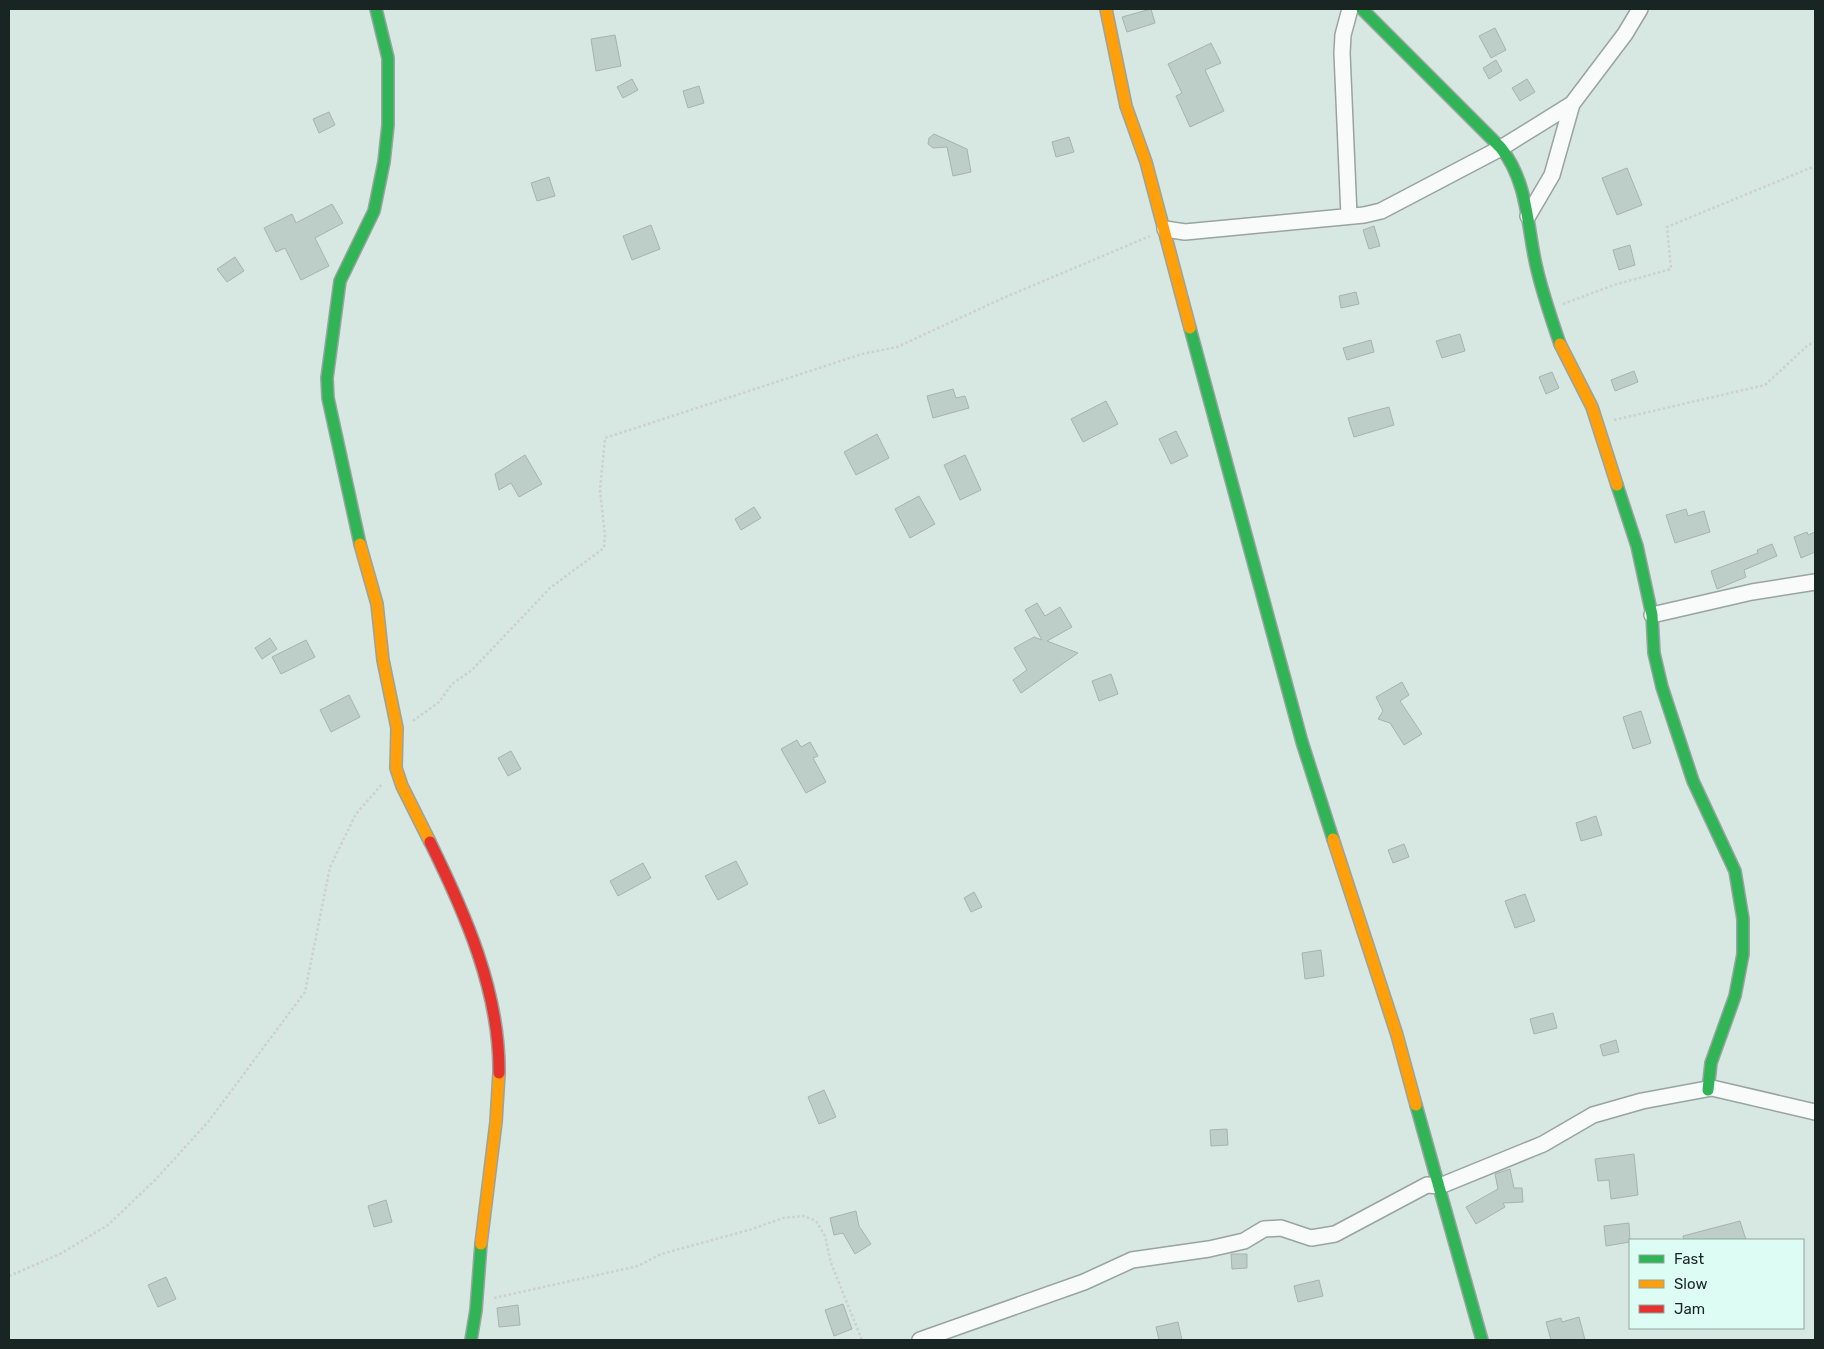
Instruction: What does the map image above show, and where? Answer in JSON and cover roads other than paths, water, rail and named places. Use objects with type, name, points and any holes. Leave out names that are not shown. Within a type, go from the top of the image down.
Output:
[{"type":"street","points":[[376,9],[388,58],[388,125],[384,162],[374,211],[340,281],[327,378],[328,398],[348,482],[355,527],[377,604],[383,660],[397,728],[396,768],[402,786],[453,889],[477,954],[497,1046],[499,1068],[472,1340]]},
{"type":"street","points":[[1106,9],[1126,106],[1146,162],[1165,229],[1178,288],[1231,474],[1302,742],[1369,945],[1440,1186],[1482,1340]]},
{"type":"street","points":[[1349,216],[1342,52],[1343,35],[1350,9]]},
{"type":"street","points":[[1362,9],[1513,162],[1528,216],[1536,264],[1548,310],[1562,350],[1592,407],[1598,424],[1637,546],[1652,615],[1654,653],[1662,687],[1693,782],[1735,871],[1743,920],[1743,954],[1735,996],[1711,1063],[1708,1090]]},
{"type":"street","points":[[1165,229],[1185,232],[1349,216],[1381,211],[1501,148],[1572,104],[1626,34],[1640,9]]},
{"type":"street","points":[[1528,216],[1552,175],[1572,104]]},
{"type":"street","points":[[1652,615],[1752,592],[1815,582]]},
{"type":"street","points":[[920,1340],[1084,1282],[1132,1260],[1210,1249],[1244,1242],[1264,1230],[1281,1228],[1311,1238],[1334,1234],[1427,1185],[1440,1186],[1543,1144],[1593,1115],[1642,1101],[1712,1088],[1815,1112]]}]
